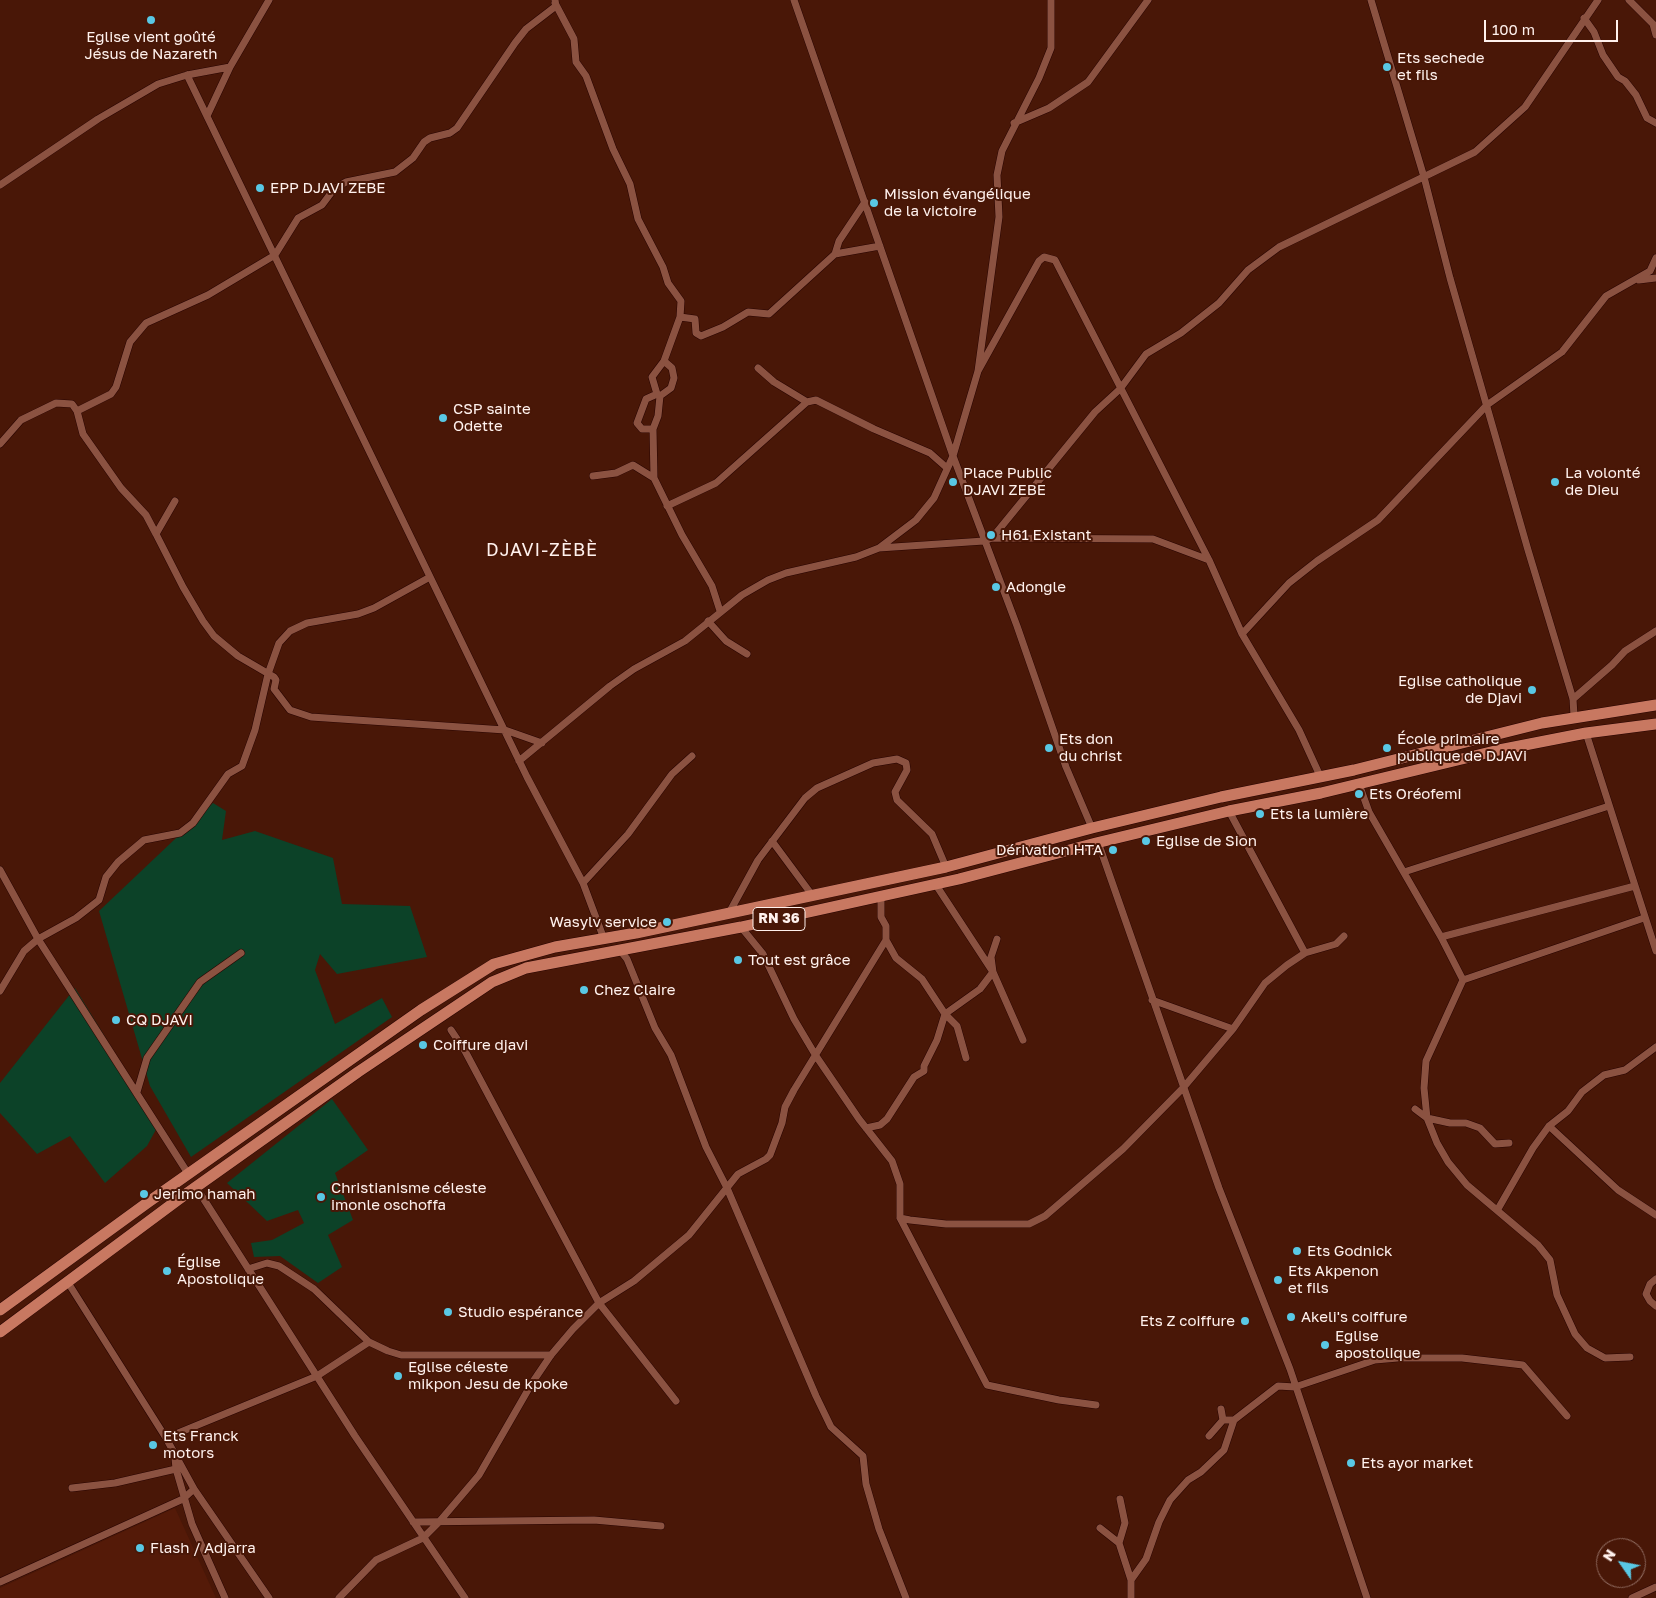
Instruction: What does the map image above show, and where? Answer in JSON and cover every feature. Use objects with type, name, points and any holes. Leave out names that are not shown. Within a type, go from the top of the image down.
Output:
[{"type":"main road","name":"RN 36","points":[[0,1310],[139,1209],[421,1010],[494,964],[523,954],[946,867],[1092,828],[1221,797],[1321,778],[1574,716],[1655,705]]},
{"type":"main road","name":"RN 36","points":[[0,1332],[196,1187],[365,1067],[492,982],[526,968],[741,927],[881,897],[1098,842],[1359,784],[1499,750],[1586,733],[1656,724]]},
{"type":"street","points":[[207,116],[230,67],[269,0]]},
{"type":"street","points":[[794,0],[953,456],[988,539],[1066,767],[1092,828]]},
{"type":"street","points":[[519,761],[610,686],[634,669],[669,651],[720,611],[768,580],[786,573],[856,557],[879,548],[916,520],[934,498],[953,456],[978,370],[999,217],[997,175],[1002,151],[1014,123],[1032,92],[1051,48],[1051,0]]},
{"type":"street","points":[[1014,123],[1049,108],[1088,82],[1148,0]]},
{"type":"street","points":[[1371,0],[1424,177],[1450,278],[1573,698],[1574,716]]},
{"type":"street","points":[[988,539],[1095,412],[1120,389],[1146,354],[1181,333],[1219,303],[1248,270],[1280,247],[1475,152],[1526,106],[1549,75],[1584,18],[1598,0]]},
{"type":"street","points":[[1629,0],[1653,24],[1656,35]]},
{"type":"street","points":[[77,411],[111,394],[116,387],[130,342],[146,323],[208,294],[275,255],[298,218],[322,205],[334,189],[346,182],[395,172],[414,158],[424,142],[430,138],[450,133],[457,128],[526,30],[555,2],[574,39],[576,62],[586,76],[613,149],[630,184],[638,219],[663,267],[668,283],[681,302],[680,317],[674,339],[664,361],[652,377],[658,395],[658,416],[653,429],[654,478],[667,506],[712,586],[720,611]]},
{"type":"street","points":[[1584,18],[1613,70],[1636,95],[1646,118],[1656,123]]},
{"type":"street","points":[[0,185],[36,159],[132,98],[158,84],[187,75],[230,67]]},
{"type":"street","points":[[187,75],[519,761],[583,883],[604,938]]},
{"type":"street","points":[[835,254],[838,241],[865,202]]},
{"type":"street","points":[[680,317],[695,319],[696,332],[701,336],[723,327],[748,312],[769,314],[835,254],[880,246]]},
{"type":"street","points":[[978,370],[1039,262],[1044,257],[1056,260],[1120,389],[1209,560],[1242,634],[1299,730],[1321,778]]},
{"type":"street","points":[[1242,634],[1289,583],[1317,561],[1361,534],[1378,520],[1487,405],[1562,352],[1573,341],[1606,296],[1637,280],[1653,269],[1656,258]]},
{"type":"street","points":[[1637,280],[1656,278]]},
{"type":"street","points":[[653,429],[642,429],[637,423],[646,399],[671,388],[674,378],[672,368],[664,361]]},
{"type":"street","points":[[758,368],[774,382],[807,402]]},
{"type":"street","points":[[667,506],[716,483],[807,402],[816,400],[874,429],[930,453],[947,468]]},
{"type":"street","points":[[0,444],[21,420],[56,403],[72,404],[77,411],[83,434],[121,488],[146,515],[183,587],[203,621],[214,636],[238,656],[276,680],[274,689],[279,698],[290,710],[300,716],[505,730],[542,743]]},
{"type":"street","points":[[593,476],[616,472],[633,465],[654,478]]},
{"type":"street","points":[[156,534],[175,502]]},
{"type":"street","points":[[879,548],[988,539],[1153,539],[1209,560]]},
{"type":"street","points":[[0,991],[24,951],[38,939],[76,918],[99,900],[106,876],[118,862],[144,840],[180,833],[193,823],[228,774],[242,766],[255,730],[268,674],[280,644],[290,631],[307,623],[358,614],[374,608],[430,577]]},
{"type":"street","points":[[708,621],[726,641],[747,654]]},
{"type":"street","points":[[1573,698],[1612,665],[1625,651],[1656,631]]},
{"type":"street","points":[[1586,733],[1656,951]]},
{"type":"street","points":[[583,883],[628,834],[672,774],[692,756]]},
{"type":"street","points":[[729,913],[758,860],[795,810],[818,788],[873,764],[897,759],[906,764],[907,770],[896,792],[897,800],[932,834],[946,867]]},
{"type":"street","points":[[1359,784],[1370,812],[1441,937],[1463,980]]},
{"type":"street","points":[[1404,872],[1609,806]]},
{"type":"street","points":[[1229,812],[1305,953]]},
{"type":"street","points":[[772,841],[812,895]]},
{"type":"street","points":[[1098,842],[1183,1088],[1295,1388],[1367,1598]]},
{"type":"street","points":[[0,870],[38,939],[189,1175]]},
{"type":"street","points":[[936,884],[993,972],[1023,1040]]},
{"type":"street","points":[[1441,937],[1635,886]]},
{"type":"street","points":[[881,897],[881,917],[886,926],[886,940],[892,955],[922,979],[945,1014],[957,1026],[966,1058]]},
{"type":"street","points":[[1630,1357],[1605,1358],[1587,1348],[1575,1334],[1557,1295],[1550,1260],[1538,1245],[1467,1184],[1448,1162],[1437,1143],[1427,1118],[1424,1088],[1426,1061],[1463,980],[1644,918]]},
{"type":"street","points":[[741,927],[762,954],[794,1019],[816,1056],[866,1128],[883,1148],[897,1172],[900,1184],[900,1218],[987,1385],[1059,1400],[1096,1405]]},
{"type":"street","points":[[900,1218],[946,1224],[1029,1224],[1045,1216],[1123,1149],[1183,1088],[1233,1029],[1265,983],[1305,953],[1336,944],[1344,936]]},
{"type":"street","points":[[866,1128],[880,1125],[887,1119],[914,1077],[924,1071],[945,1014],[980,989],[993,972],[991,957],[997,939]]},
{"type":"street","points":[[338,1598],[376,1560],[423,1538],[439,1522],[483,1469],[532,1383],[551,1355],[598,1302],[634,1281],[689,1235],[738,1174],[766,1160],[770,1155],[782,1123],[785,1107],[841,1011],[886,940]]},
{"type":"street","points":[[619,949],[627,959],[655,1028],[671,1055],[706,1146],[727,1188],[831,1426],[863,1456],[866,1484],[879,1529],[906,1598]]},
{"type":"street","points":[[137,1092],[147,1058],[200,982],[241,953]]},
{"type":"street","points":[[1152,1000],[1233,1029]]},
{"type":"street","points":[[451,1030],[465,1051],[598,1302],[676,1401]]},
{"type":"street","points":[[1498,1209],[1533,1148],[1549,1126],[1568,1111],[1582,1092],[1604,1075],[1625,1070],[1656,1047]]},
{"type":"street","points":[[1415,1109],[1427,1118],[1450,1123],[1466,1122],[1480,1128],[1496,1144],[1509,1143]]},
{"type":"street","points":[[1549,1126],[1618,1190],[1656,1215]]},
{"type":"street","points":[[196,1187],[423,1538],[465,1598]]},
{"type":"street","points":[[248,1269],[267,1263],[279,1266],[314,1290],[369,1342],[401,1355],[551,1355]]},
{"type":"street","points":[[1656,1279],[1650,1284],[1646,1294],[1656,1306]]},
{"type":"street","points":[[67,1281],[166,1438],[194,1489],[269,1598]]},
{"type":"street","points":[[166,1438],[317,1376],[369,1342]]},
{"type":"street","points":[[1131,1580],[1146,1558],[1159,1522],[1170,1500],[1188,1480],[1201,1472],[1224,1450],[1234,1420],[1278,1386],[1295,1388],[1375,1360],[1398,1358],[1471,1359],[1522,1365],[1567,1416]]},
{"type":"street","points":[[1209,1436],[1222,1420],[1221,1409]]},
{"type":"street","points":[[1222,1420],[1234,1420]]},
{"type":"street","points":[[175,1456],[176,1469],[192,1524],[225,1598]]},
{"type":"street","points":[[72,1488],[138,1479],[176,1469]]},
{"type":"street","points":[[0,1582],[184,1499],[194,1489]]},
{"type":"street","points":[[1119,1544],[1125,1523],[1120,1499]]},
{"type":"street","points":[[413,1522],[594,1520],[661,1526]]},
{"type":"street","points":[[1100,1528],[1119,1544],[1131,1580],[1131,1598]]},
{"type":"street","points":[[1632,1598],[1656,1587]]},
{"type":"shaded area","name":"Flash / Adjarra","points":[[175,1508],[216,1598],[0,1598],[0,1588]]},
{"type":"green space","points":[[213,803],[226,811],[222,840],[255,831],[333,858],[342,904],[410,906],[427,957],[337,974],[320,954],[315,970],[335,1024],[382,998],[392,1017],[191,1157],[150,1086],[99,911]]},
{"type":"green space","points":[[75,988],[159,1124],[147,1146],[105,1183],[70,1136],[37,1154],[0,1113],[0,1083]]},
{"type":"green space","points":[[332,1099],[368,1150],[335,1173],[353,1220],[328,1235],[342,1267],[318,1283],[280,1256],[254,1257],[251,1243],[272,1240],[304,1223],[298,1210],[267,1221],[227,1183]]},
{"type":"place","name":"Eglise vient goûté Jésus de Nazareth","points":[[151,20]]},
{"type":"place","name":"Ets sechede et fils","points":[[1387,67]]},
{"type":"place","name":"EPP DJAVI ZEBE","points":[[260,188]]},
{"type":"place","name":"Mission évangélique de la victoire","points":[[874,203]]},
{"type":"place","name":"CSP sainte Odette","points":[[443,418]]},
{"type":"place","name":"Place Public DJAVI ZEBE","points":[[953,482]]},
{"type":"place","name":"La volonté de Dieu","points":[[1555,482]]},
{"type":"place","name":"H61 Existant","points":[[991,535]]},
{"type":"place","name":"Adongle","points":[[996,587]]},
{"type":"place","name":"Eglise catholique de Djavi","points":[[1532,690]]},
{"type":"place","name":"Ets don du christ","points":[[1049,748]]},
{"type":"place","name":"École primaire publique de DJAVi","points":[[1387,748]]},
{"type":"place","name":"Ets Oréofemi","points":[[1359,794]]},
{"type":"place","name":"Ets la lumière","points":[[1260,814]]},
{"type":"place","name":"Eglise de Sion","points":[[1146,841]]},
{"type":"place","name":"Dérivation HTA","points":[[1113,850]]},
{"type":"place","name":"Wasylv service","points":[[667,922]]},
{"type":"place","name":"Tout est grâce","points":[[738,960]]},
{"type":"place","name":"Chez Claire","points":[[584,990]]},
{"type":"place","name":"CQ DJAVI","points":[[116,1020]]},
{"type":"place","name":"Coiffure djavi","points":[[423,1045]]},
{"type":"place","name":"Jerimo hamah","points":[[144,1194]]},
{"type":"place","name":"Christianisme céleste imonle oschoffa","points":[[321,1197]]},
{"type":"place","name":"Ets Godnick","points":[[1297,1251]]},
{"type":"place","name":"Église Apostolique","points":[[167,1271]]},
{"type":"place","name":"Ets Akpenon et fils","points":[[1278,1280]]},
{"type":"place","name":"Studio espérance","points":[[448,1312]]},
{"type":"place","name":"Akeli's coiffure","points":[[1291,1317]]},
{"type":"place","name":"Ets Z coiffure","points":[[1245,1321]]},
{"type":"place","name":"Eglise apostolique","points":[[1325,1345]]},
{"type":"place","name":"Eglise céleste mikpon Jesu de kpoke","points":[[398,1376]]},
{"type":"place","name":"Ets Franck motors","points":[[153,1445]]},
{"type":"place","name":"Ets ayor market","points":[[1351,1463]]},
{"type":"place","name":"Flash / Adjarra","points":[[140,1548]]},
{"type":"district","name":"DJAVI-ZÈBÈ","points":[[542,550]]}]
